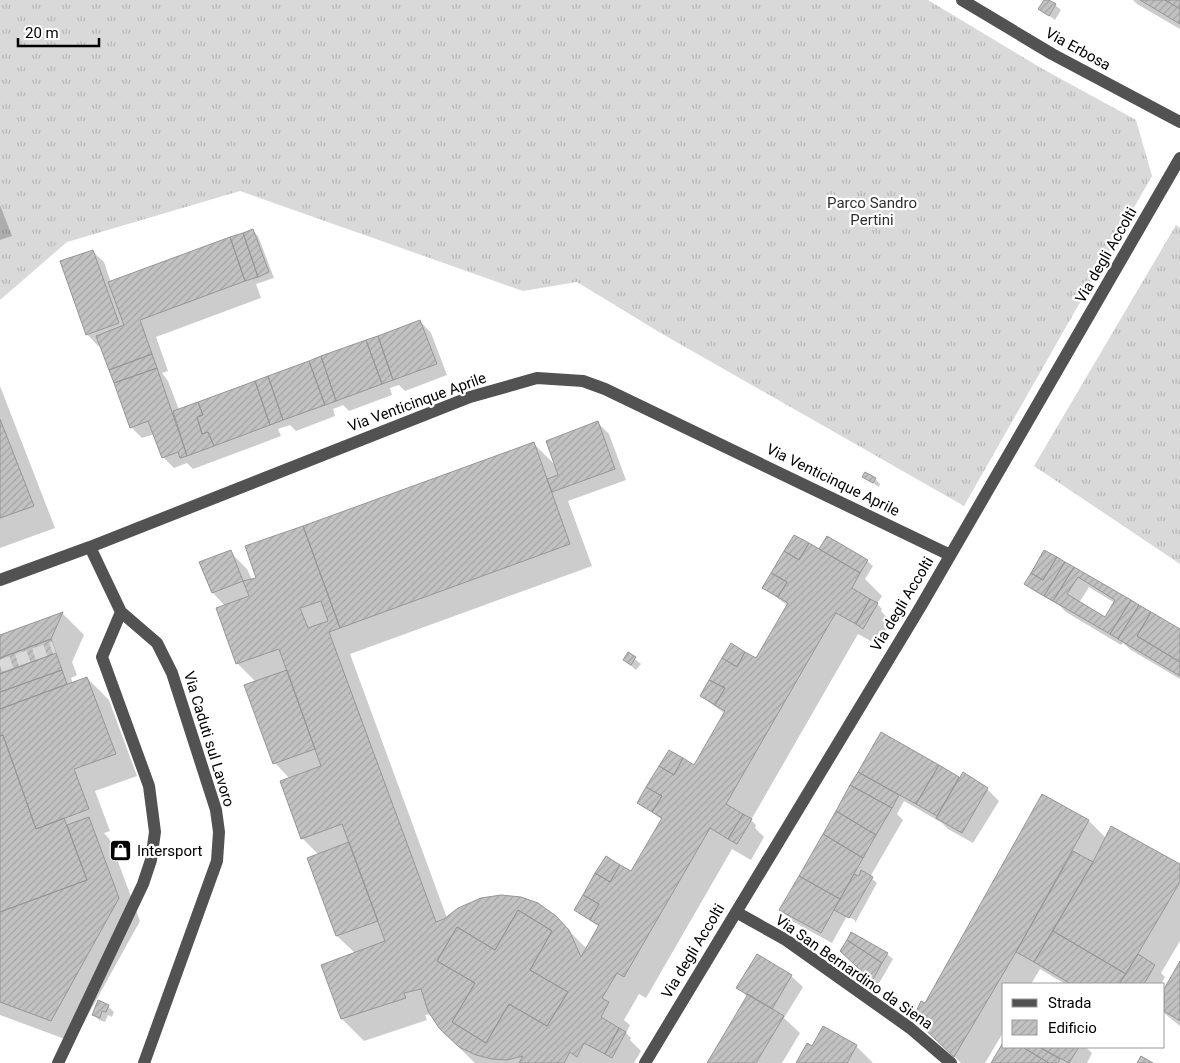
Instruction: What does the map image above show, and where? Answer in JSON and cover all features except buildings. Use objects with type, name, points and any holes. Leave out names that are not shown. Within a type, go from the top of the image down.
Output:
[{"type":"street","name":"Via Erbosa","points":[[962,0],[1052,54],[1180,122]]},
{"type":"street","name":"Via degli Accolti","points":[[645,1063],[950,555],[1180,158]]},
{"type":"street","name":"Via Venticinque Aprile","points":[[0,580],[470,396],[537,378],[583,381],[606,389],[950,555]]},
{"type":"street","name":"Via Caduti sul Lavoro","points":[[90,546],[121,612],[158,643],[172,672],[216,810],[219,832],[217,861],[144,1063]]},
{"type":"street","points":[[58,1063],[143,884],[151,860],[155,832],[150,786],[102,657],[121,612]]},
{"type":"street","name":"Via San Bernardino da Siena","points":[[736,912],[802,951],[910,1028],[951,1063]]},
{"type":"green space","name":"Parco Sandro Pertini","points":[[0,0],[928,0],[1041,68],[1136,120],[1152,176],[964,506],[659,332],[577,282],[523,291],[240,191],[67,242],[0,300]]},
{"type":"green space","points":[[1176,225],[1180,228],[1180,564],[1034,466]]},
{"type":"tunnel","points":[[0,666],[54,647]]},
{"type":"place","name":"Intersport","points":[[121,851]]}]
